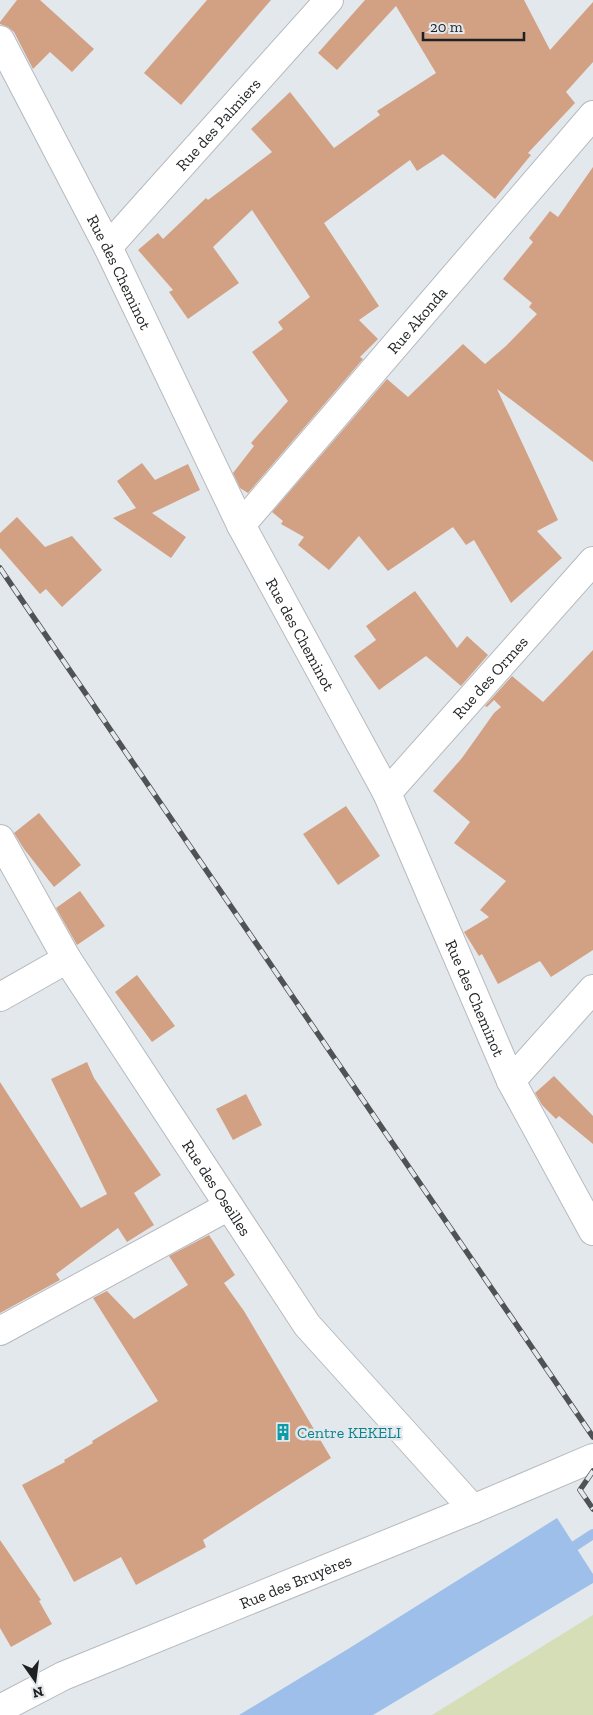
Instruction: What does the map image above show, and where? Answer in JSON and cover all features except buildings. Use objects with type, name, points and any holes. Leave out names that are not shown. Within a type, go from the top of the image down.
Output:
[{"type":"street","name":"Rue des Palmiers","points":[[108,247],[329,0]]},
{"type":"street","name":"Rue des Cheminot","points":[[0,40],[108,247],[241,525],[387,793],[511,1081],[593,1231]]},
{"type":"street","name":"Rue Akonda","points":[[241,525],[593,115]]},
{"type":"street","name":"Rue des Ormes","points":[[387,793],[593,561]]},
{"type":"street","name":"Rue des Oseilles","points":[[0,839],[67,959],[307,1326],[473,1509]]},
{"type":"street","points":[[0,997],[67,959]]},
{"type":"street","points":[[511,1081],[593,989]]},
{"type":"street","points":[[0,1331],[229,1206]]},
{"type":"street","name":"Rue des Bruyères","points":[[0,1709],[63,1676],[473,1509],[593,1458]]},
{"type":"green space","points":[[593,1615],[593,1715],[432,1715]]},
{"type":"water","points":[[557,1518],[593,1574],[593,1583],[373,1715],[239,1715],[348,1649]]},
{"type":"waterway","points":[[564,1553],[593,1534]]},
{"type":"railway","points":[[0,568],[593,1437]]},
{"type":"railway","points":[[593,1471],[580,1490],[593,1509]]},
{"type":"place","name":"Centre KEKELI","points":[[283,1432]]}]
